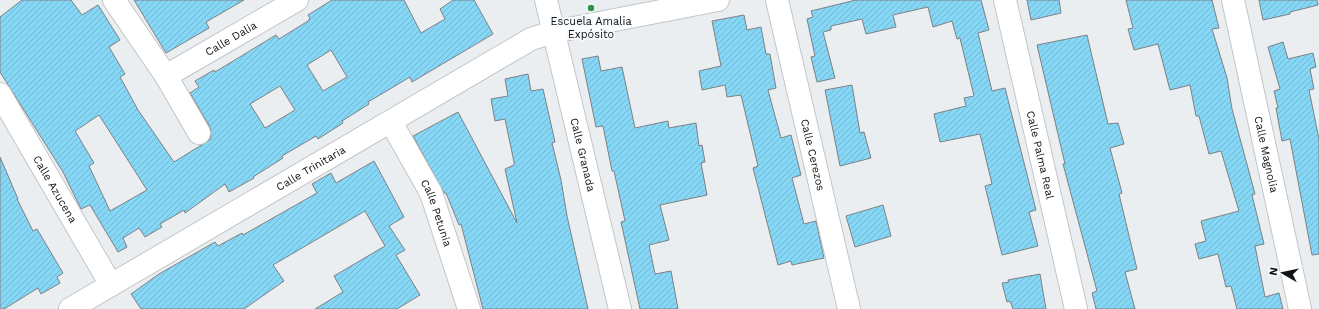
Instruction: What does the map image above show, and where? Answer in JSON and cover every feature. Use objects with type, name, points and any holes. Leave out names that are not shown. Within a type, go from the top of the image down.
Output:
[{"type":"street","points":[[114,0],[166,76],[199,133]]},
{"type":"street","name":"Calle Dalia","points":[[166,76],[297,0]]},
{"type":"street","name":"Calle Granada","points":[[546,0],[620,309]]},
{"type":"street","name":"Calle Trinitaria","points":[[70,309],[531,39],[553,32],[718,0]]},
{"type":"street","name":"Calle Cerezos","points":[[777,0],[849,309]]},
{"type":"street","name":"Calle Palma Real","points":[[1005,0],[1076,309]]},
{"type":"street","name":"Calle Magnolia","points":[[1233,0],[1300,309]]},
{"type":"street","name":"Calle Azucena","points":[[0,94],[111,285]]},
{"type":"street","name":"Calle Petunia","points":[[391,122],[431,193],[463,306]]},
{"type":"building","points":[[22,0],[71,0],[82,15],[98,5],[120,40],[109,47],[125,74],[120,77],[138,110],[174,162],[211,139],[210,127],[190,93],[199,87],[195,81],[214,70],[215,72],[276,35],[279,39],[308,21],[310,18],[308,15],[332,0],[404,0],[421,33],[445,19],[440,9],[453,0],[474,0],[493,34],[412,82],[410,77],[368,102],[369,104],[342,121],[343,123],[318,139],[316,136],[282,156],[283,158],[253,177],[254,178],[229,192],[225,184],[185,213],[184,210],[160,224],[162,227],[145,237],[139,228],[123,238],[127,247],[118,252],[90,205],[81,209],[63,172],[0,72],[0,17]],"holes":[[[331,50],[347,77],[323,91],[307,65]],[[280,86],[295,110],[265,128],[250,104]],[[99,115],[147,190],[110,211],[89,166],[94,163],[75,131]]]},
{"type":"building","points":[[134,0],[244,0],[206,22],[209,28],[166,53]]},
{"type":"building","points":[[856,0],[981,0],[989,30],[978,33],[992,91],[1005,88],[1036,210],[1029,212],[1038,246],[1002,255],[985,186],[992,184],[980,134],[940,142],[934,114],[966,106],[964,98],[974,96],[960,38],[957,39],[952,21],[933,27],[928,7],[893,15],[896,27],[866,34],[862,19],[831,26],[831,30],[823,32],[835,78],[817,82],[811,57],[815,56],[807,19],[813,17],[811,11]]},
{"type":"building","points":[[1027,0],[1059,0],[1061,13],[1031,20]]},
{"type":"building","points":[[1126,0],[1212,0],[1219,28],[1212,29],[1227,78],[1232,109],[1255,194],[1252,195],[1264,244],[1255,246],[1265,297],[1279,293],[1283,309],[1237,309],[1231,286],[1226,287],[1218,254],[1199,259],[1195,244],[1206,241],[1201,221],[1239,211],[1221,151],[1209,154],[1199,116],[1196,116],[1190,85],[1170,90],[1158,44],[1134,50],[1128,29],[1133,28]]},
{"type":"building","points":[[1259,0],[1317,0],[1318,5],[1290,12],[1290,14],[1263,20]]},
{"type":"building","points":[[744,15],[747,30],[761,27],[766,54],[770,54],[776,88],[768,90],[781,138],[791,135],[801,175],[792,178],[804,224],[816,221],[824,258],[792,265],[791,261],[778,265],[753,168],[758,166],[741,95],[727,97],[725,85],[702,90],[699,71],[721,66],[712,21]]},
{"type":"building","points":[[1087,35],[1108,124],[1118,123],[1124,144],[1110,148],[1122,193],[1119,194],[1137,269],[1125,272],[1135,309],[1096,309],[1092,293],[1097,291],[1063,164],[1065,164],[1037,45]]},
{"type":"building","points":[[1283,42],[1288,59],[1313,53],[1316,67],[1310,69],[1314,89],[1309,90],[1319,139],[1319,254],[1312,255],[1290,139],[1282,141],[1276,108],[1278,108],[1274,91],[1280,89],[1268,47]]},
{"type":"building","points":[[598,56],[601,71],[622,67],[635,128],[668,121],[669,128],[696,123],[699,146],[702,145],[705,162],[701,163],[707,195],[660,205],[669,240],[649,245],[655,274],[671,271],[678,309],[640,309],[621,222],[625,221],[614,171],[612,171],[603,126],[596,127],[582,59]]},
{"type":"building","points":[[528,74],[531,91],[543,89],[555,142],[552,143],[588,309],[483,309],[461,224],[459,225],[446,193],[444,193],[413,136],[458,112],[517,223],[505,169],[514,165],[514,162],[505,119],[495,121],[491,99],[508,96],[505,79]]},
{"type":"building","points":[[852,85],[860,133],[864,132],[871,158],[840,166],[825,90]]},
{"type":"building","points":[[0,157],[17,199],[33,231],[37,229],[63,273],[57,277],[60,283],[41,294],[38,288],[4,309],[0,309]]},
{"type":"building","points":[[374,161],[404,217],[389,226],[405,250],[396,255],[420,295],[397,309],[315,309],[343,292],[334,276],[385,246],[365,211],[273,265],[284,281],[244,309],[141,309],[131,294],[159,274],[215,242],[218,246],[242,233],[243,235],[317,193],[312,184],[331,173],[336,183]]},
{"type":"building","points":[[883,205],[891,236],[855,247],[846,216]]},
{"type":"building","points":[[1040,274],[1046,309],[1013,309],[1010,301],[1007,302],[1002,283],[1009,282],[1008,280]]},
{"type":"place","name":"Escuela Amalia Expósito","points":[[591,8]]}]
